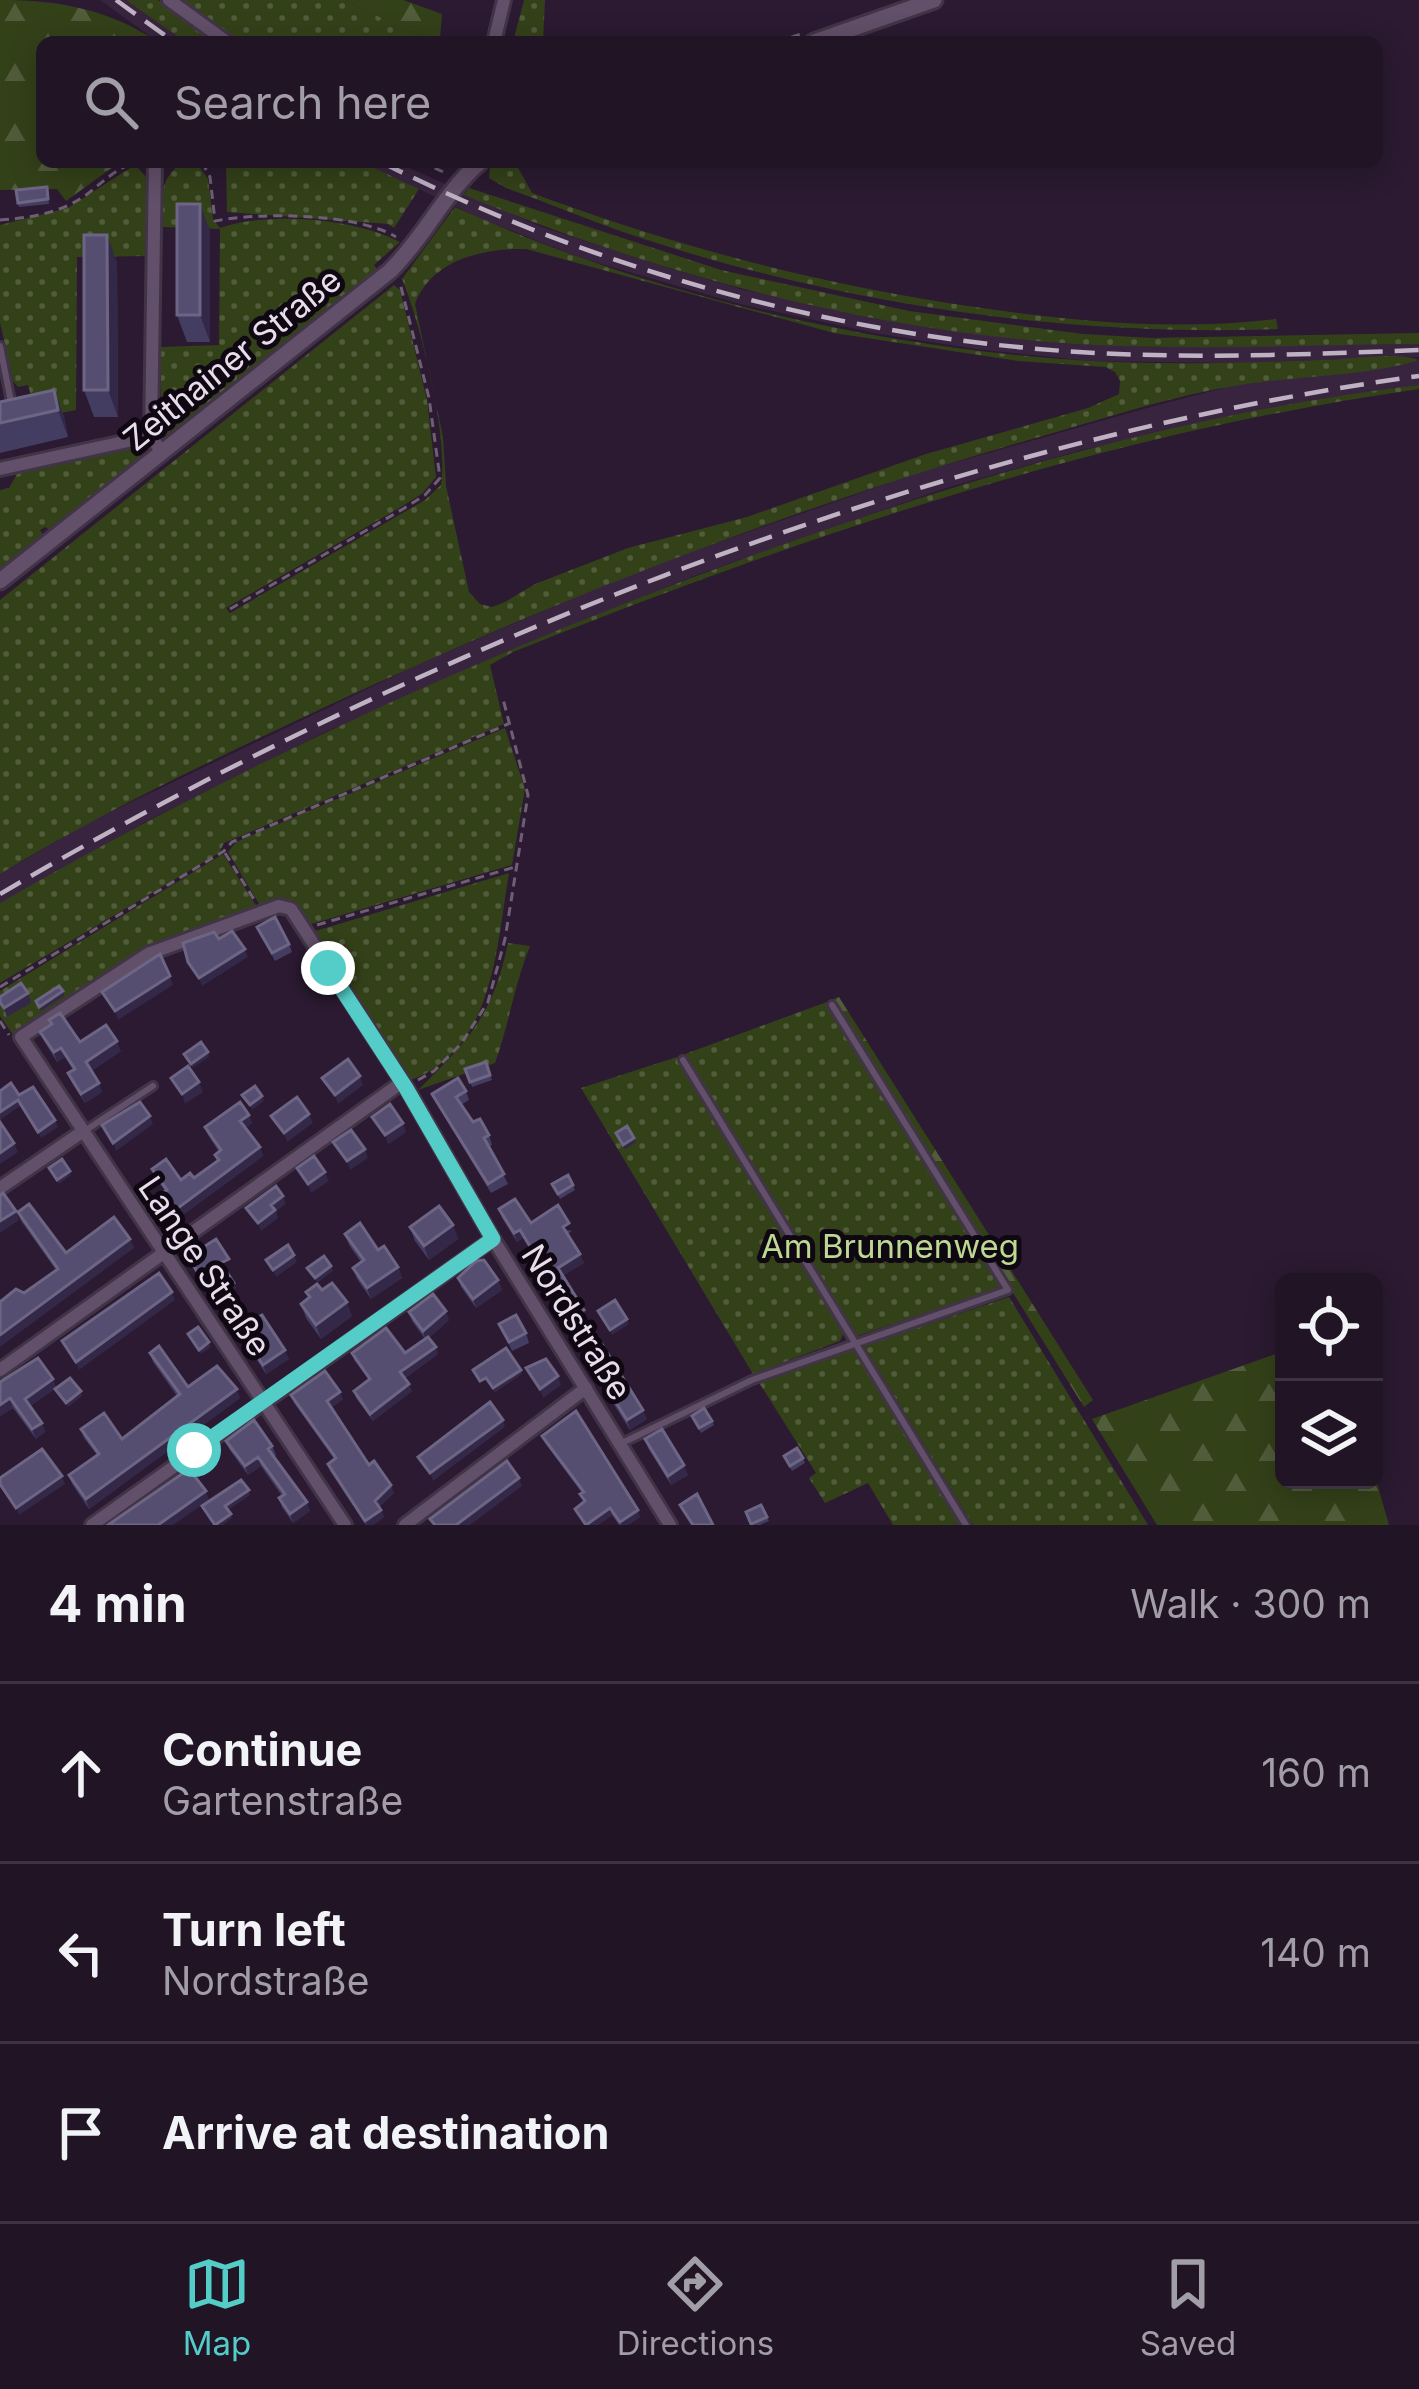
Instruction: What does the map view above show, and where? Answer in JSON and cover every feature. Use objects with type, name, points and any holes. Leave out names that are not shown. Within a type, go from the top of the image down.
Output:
[{"type":"street","points":[[169,0],[219,36]]},
{"type":"street","points":[[495,36],[504,0]]},
{"type":"street","points":[[831,36],[934,0]]},
{"type":"street","points":[[155,168],[151,436],[162,452]]},
{"type":"street","name":"Zeithainer Straße","points":[[0,581],[390,271],[474,168]]},
{"type":"street","points":[[0,470],[151,436]]},
{"type":"street","name":"Nordstraße","points":[[261,913],[286,906],[304,930],[404,1085],[670,1525]]},
{"type":"street","name":"Lange Straße","points":[[261,913],[148,954],[21,1037],[345,1525]]},
{"type":"street","points":[[0,1370],[404,1085]]},
{"type":"street","points":[[0,1188],[82,1132]]},
{"type":"street","points":[[92,1525],[493,1239]]},
{"type":"street","points":[[405,1525],[586,1388]]},
{"type":"lane","points":[[0,346],[13,401],[12,411],[4,416]]},
{"type":"lane","points":[[622,1443],[752,1380],[1008,1290],[832,1005]]},
{"type":"lane","points":[[683,1060],[966,1525]]},
{"type":"lane","points":[[82,1132],[153,1086]]},
{"type":"path","points":[[0,220],[38,215],[73,203],[122,168]]},
{"type":"path","points":[[206,168],[211,177],[215,221],[268,217],[358,224],[388,232],[411,250]]},
{"type":"path","points":[[434,168],[452,176],[454,171]]},
{"type":"path","points":[[230,609],[403,509],[440,478],[439,446],[416,340],[402,286],[390,271]]},
{"type":"path","points":[[404,1085],[434,1070],[461,1044],[488,1001],[505,939],[528,795],[503,698]]},
{"type":"path","points":[[0,987],[232,842],[508,724]]},
{"type":"path","points":[[224,851],[261,913]]},
{"type":"path","points":[[304,930],[518,868]]},
{"type":"shaded area","points":[[100,0],[126,0],[177,36],[150,36]]},
{"type":"shaded area","points":[[375,168],[409,168],[539,226],[744,290],[940,329],[1150,347],[1419,344],[1419,357],[1234,363],[1090,361],[976,349],[740,304],[584,259],[484,220]]},
{"type":"shaded area","points":[[1419,360],[1419,385],[1315,400],[1082,450],[946,488],[697,575],[319,735],[149,820],[0,903],[0,874],[92,821],[419,664],[642,569],[918,473],[1147,408],[1235,385]]},
{"type":"green space","points":[[0,0],[82,9],[148,36],[36,36],[36,168],[112,168],[66,201],[57,189],[0,190]]},
{"type":"green space","points":[[126,0],[158,0],[207,36],[177,36]]},
{"type":"green space","points":[[178,0],[345,0],[411,32],[433,36],[229,36]]},
{"type":"green space","points":[[345,0],[403,0],[442,14],[440,36],[411,32]]},
{"type":"green space","points":[[524,0],[545,0],[543,36],[515,36]]},
{"type":"green space","points":[[130,168],[138,168],[149,180],[148,256],[77,257],[76,410],[37,418],[28,385],[18,387],[13,381],[0,322],[0,225],[68,208]]},
{"type":"green space","points":[[176,168],[200,168],[208,179],[213,219],[220,228],[262,220],[312,220],[360,227],[400,242],[374,265],[378,271],[173,435],[161,435],[161,347],[219,345],[220,229],[162,227],[162,199]]},
{"type":"green space","points":[[226,168],[375,168],[419,189],[394,228],[227,212]]},
{"type":"green space","points":[[490,168],[518,168],[532,193],[586,212],[750,262],[862,288],[1050,317],[1163,324],[1276,319],[1278,329],[1196,330],[1030,321],[866,296],[705,258],[611,228],[489,178]]},
{"type":"green space","points":[[469,188],[721,270],[909,311],[1083,334],[1152,338],[1419,333],[1419,344],[1118,346],[1018,339],[876,319],[667,267],[464,195]]},
{"type":"green space","points":[[455,207],[529,238],[685,291],[848,330],[930,344],[1121,362],[1385,356],[1419,360],[1167,400],[776,521],[600,588],[340,700],[125,804],[0,874],[0,600],[394,285],[400,290],[427,400],[436,477],[423,493],[401,507],[226,608],[230,613],[425,500],[441,485],[435,401],[443,437],[446,486],[469,592],[480,604],[492,607],[535,584],[628,548],[747,517],[926,454],[1088,408],[1119,394],[1120,381],[1105,367],[1018,361],[834,333],[526,249],[476,254],[433,277],[415,304],[427,361],[402,279]]},
{"type":"green space","points":[[1419,385],[1419,389],[1186,432],[958,493],[735,567],[513,652],[490,665],[504,724],[224,843],[219,853],[0,983],[0,903],[274,757],[558,630],[914,500],[1080,451],[1248,412]]},
{"type":"green space","points":[[137,445],[139,461],[51,531],[40,530],[44,537],[0,571],[0,490],[9,488],[18,472]]},
{"type":"green space","points":[[505,728],[525,789],[512,865],[308,925],[293,903],[284,899],[261,907],[228,852],[236,842]]},
{"type":"green space","points":[[223,854],[257,907],[146,950],[14,1036],[0,1016],[0,991]]},
{"type":"green space","points":[[509,873],[494,964],[474,1022],[458,1047],[436,1067],[408,1081],[312,932]]},
{"type":"green space","points":[[508,943],[530,946],[495,1063],[418,1090],[476,1026],[495,990]]},
{"type":"green space","points":[[839,997],[1093,1400],[1084,1407],[831,1000]]},
{"type":"green space","name":"Am Brunnenweg","points":[[827,1002],[1003,1287],[857,1336],[685,1054]]},
{"type":"green space","name":"Am Brunnenweg","points":[[677,1057],[844,1332],[840,1341],[753,1374],[581,1088]]},
{"type":"green space","name":"Am Brunnenweg","points":[[1009,1297],[1148,1525],[973,1525],[864,1346]]},
{"type":"green space","name":"Am Brunnenweg","points":[[847,1349],[856,1352],[960,1525],[893,1525],[868,1483],[825,1503],[809,1478],[816,1473],[758,1381]]},
{"type":"green space","points":[[1275,1354],[1275,1489],[1379,1489],[1389,1525],[1157,1525],[1092,1419]]},
{"type":"building","points":[[47,187],[48,199],[18,203],[16,190]]},
{"type":"building","points":[[177,204],[200,204],[200,315],[177,315]]},
{"type":"building","points":[[84,235],[107,235],[108,390],[84,390]]},
{"type":"building","points":[[54,390],[58,410],[0,423],[0,402]]},
{"type":"building","points":[[275,917],[289,944],[272,953],[257,927]]},
{"type":"building","points":[[232,931],[245,949],[199,978],[183,943],[214,932],[219,939]]},
{"type":"building","points":[[160,954],[170,976],[115,1011],[102,992]]},
{"type":"building","points":[[21,983],[28,993],[4,1008],[0,997]]},
{"type":"building","points":[[59,986],[63,991],[39,1007],[36,1001]]},
{"type":"building","points":[[60,1013],[80,1042],[106,1025],[117,1041],[86,1062],[99,1083],[81,1094],[68,1073],[75,1069],[61,1048],[54,1052],[40,1032]]},
{"type":"building","points":[[201,1042],[208,1052],[191,1064],[184,1054]]},
{"type":"building","points":[[348,1059],[360,1076],[335,1095],[322,1078]]},
{"type":"building","points":[[486,1062],[490,1075],[470,1082],[465,1069]]},
{"type":"building","points":[[188,1066],[199,1082],[182,1094],[171,1078]]},
{"type":"building","points":[[458,1078],[466,1091],[456,1097],[473,1122],[480,1119],[489,1135],[484,1138],[504,1174],[488,1184],[432,1094]]},
{"type":"building","points":[[11,1083],[19,1095],[33,1087],[55,1120],[38,1132],[18,1100],[0,1112],[0,1091]]},
{"type":"building","points":[[255,1086],[262,1096],[250,1105],[242,1095]]},
{"type":"building","points":[[297,1097],[309,1114],[284,1133],[271,1116]]},
{"type":"building","points":[[140,1102],[150,1116],[113,1143],[102,1125]]},
{"type":"building","points":[[240,1102],[249,1115],[240,1121],[260,1147],[170,1214],[157,1197],[167,1190],[152,1169],[166,1159],[181,1180],[190,1173],[194,1178],[219,1160],[215,1155],[221,1150],[205,1127]]},
{"type":"building","points":[[390,1104],[403,1123],[385,1135],[372,1117]]},
{"type":"building","points":[[0,1122],[14,1143],[0,1153]]},
{"type":"building","points":[[627,1126],[634,1138],[623,1145],[616,1133]]},
{"type":"building","points":[[351,1130],[365,1149],[347,1161],[333,1142]]},
{"type":"building","points":[[314,1156],[325,1172],[308,1184],[297,1168]]},
{"type":"building","points":[[62,1159],[70,1171],[57,1180],[49,1168]]},
{"type":"building","points":[[568,1175],[573,1185],[558,1194],[552,1184]]},
{"type":"building","points":[[276,1186],[283,1196],[271,1205],[275,1210],[258,1223],[246,1208]]},
{"type":"building","points":[[0,1195],[16,1211],[0,1221]]},
{"type":"building","points":[[515,1199],[531,1223],[558,1205],[569,1223],[563,1227],[580,1254],[558,1268],[584,1310],[568,1321],[552,1296],[558,1292],[520,1230],[514,1233],[499,1209]]},
{"type":"building","points":[[29,1204],[66,1253],[114,1217],[130,1239],[0,1335],[0,1302],[16,1289],[24,1293],[58,1269],[18,1212]]},
{"type":"building","points":[[439,1206],[453,1225],[424,1246],[410,1227]]},
{"type":"building","points":[[360,1223],[378,1250],[384,1246],[398,1267],[367,1288],[353,1268],[364,1260],[345,1234]]},
{"type":"building","points":[[216,1239],[229,1259],[221,1263],[234,1283],[213,1297],[188,1257]]},
{"type":"building","points":[[288,1245],[294,1255],[273,1270],[266,1260]]},
{"type":"building","points":[[324,1256],[331,1266],[315,1278],[307,1268]]},
{"type":"building","points":[[484,1260],[498,1280],[473,1299],[458,1278],[476,1261]]},
{"type":"building","points":[[159,1273],[172,1292],[76,1362],[62,1341]]},
{"type":"building","points":[[332,1283],[347,1302],[316,1325],[301,1304],[317,1284],[322,1290]]},
{"type":"building","points":[[433,1294],[446,1311],[423,1331],[409,1312]]},
{"type":"building","points":[[615,1300],[627,1319],[610,1330],[598,1311]]},
{"type":"building","points":[[262,1315],[285,1350],[263,1365],[238,1328]]},
{"type":"building","points":[[516,1315],[526,1333],[509,1342],[499,1324]]},
{"type":"building","points":[[198,1327],[209,1342],[199,1350],[188,1334]]},
{"type":"building","points":[[386,1328],[405,1353],[428,1337],[436,1347],[400,1372],[409,1384],[370,1414],[354,1391],[370,1379],[352,1353]]},
{"type":"building","points":[[595,1333],[643,1410],[627,1420],[579,1344]]},
{"type":"building","points":[[159,1346],[188,1387],[217,1366],[237,1389],[86,1499],[69,1475],[99,1454],[81,1429],[104,1413],[122,1439],[180,1394],[150,1353]]},
{"type":"building","points":[[506,1348],[521,1370],[493,1388],[473,1370]]},
{"type":"building","points":[[38,1358],[53,1379],[25,1399],[42,1423],[32,1429],[10,1398],[0,1405],[0,1382]]},
{"type":"building","points":[[546,1359],[558,1376],[540,1389],[526,1368]]},
{"type":"building","points":[[325,1371],[340,1392],[327,1401],[369,1465],[374,1461],[391,1485],[375,1501],[381,1510],[365,1521],[328,1464],[336,1458],[291,1395]]},
{"type":"building","points":[[70,1378],[81,1391],[66,1403],[55,1389]]},
{"type":"building","points":[[490,1402],[503,1420],[430,1473],[418,1457]]},
{"type":"building","points":[[704,1408],[712,1421],[699,1428],[692,1416]]},
{"type":"building","points":[[576,1411],[638,1510],[620,1522],[610,1508],[586,1525],[575,1509],[585,1501],[580,1494],[584,1492],[542,1436]]},
{"type":"building","points":[[254,1420],[272,1446],[268,1449],[307,1502],[290,1514],[279,1498],[285,1494],[258,1457],[245,1466],[226,1441]]},
{"type":"building","points":[[662,1429],[684,1465],[668,1476],[645,1439]]},
{"type":"building","points":[[797,1448],[803,1458],[790,1466],[784,1456]]},
{"type":"building","points":[[42,1449],[62,1476],[16,1508],[0,1478]]},
{"type":"building","points":[[507,1461],[519,1478],[456,1525],[435,1525],[430,1519]]},
{"type":"building","points":[[189,1469],[206,1491],[158,1525],[108,1525]]},
{"type":"building","points":[[241,1480],[249,1490],[225,1506],[231,1514],[215,1525],[202,1506]]},
{"type":"building","points":[[697,1494],[713,1525],[693,1525],[680,1505]]},
{"type":"building","points":[[761,1505],[767,1517],[751,1524],[746,1512]]},
{"type":"railway","points":[[116,0],[166,36]]},
{"type":"railway","points":[[394,168],[556,239],[647,270],[739,297],[928,336],[1118,354],[1419,350]]},
{"type":"railway","points":[[0,894],[331,718],[506,639],[686,568],[868,504],[1052,450],[1236,407],[1419,376]]},
{"type":"route","points":[[194,1450],[493,1239],[406,1088],[328,968]]}]
